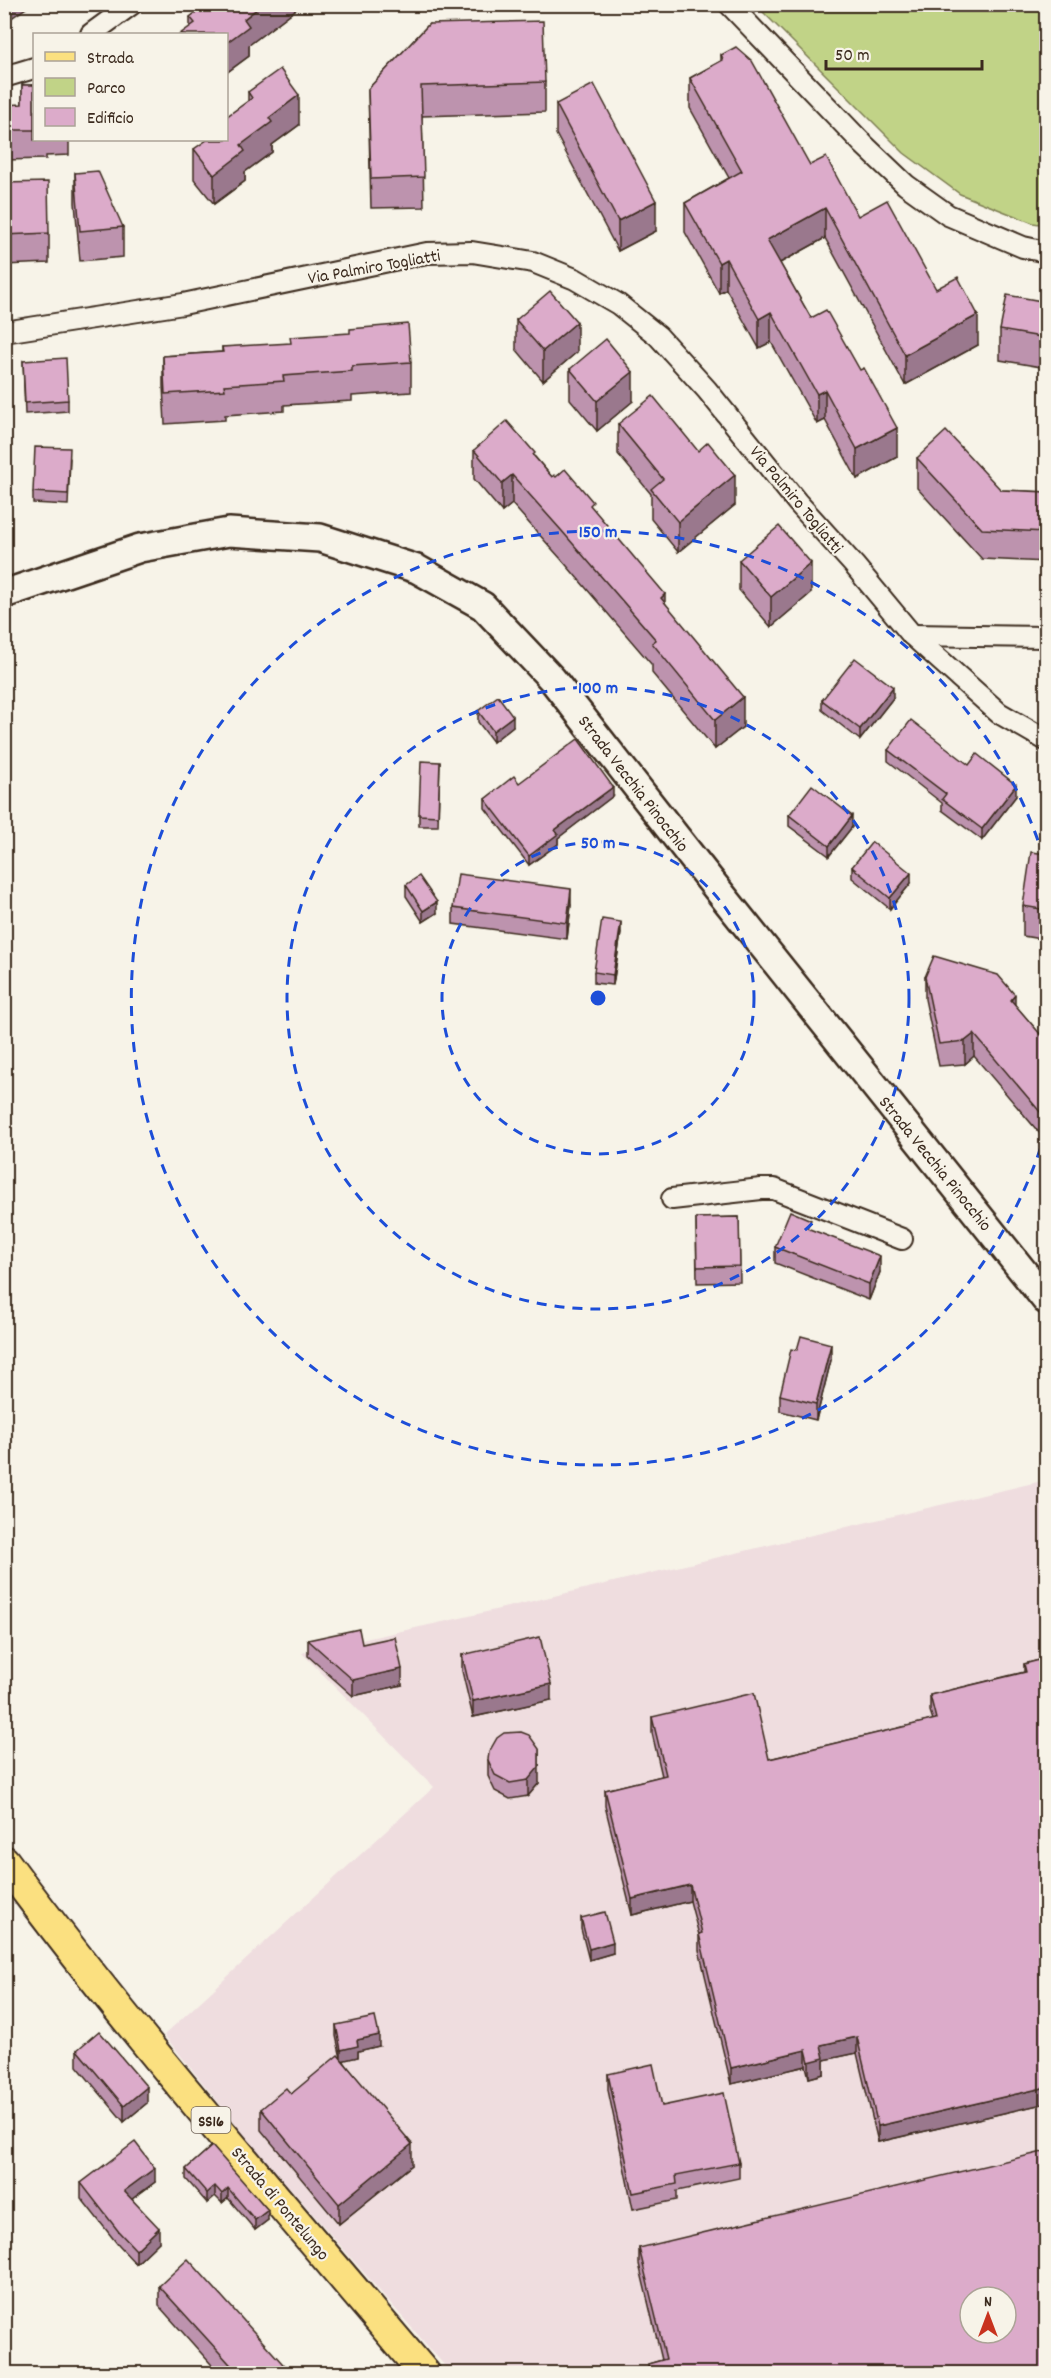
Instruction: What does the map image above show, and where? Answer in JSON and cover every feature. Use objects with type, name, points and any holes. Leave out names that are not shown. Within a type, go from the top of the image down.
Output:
[{"type":"main road","name":"Strada di Pontelungo","points":[[4,1861],[48,1920],[211,2120],[425,2373]]},
{"type":"street","points":[[92,33],[132,4]]},
{"type":"street","points":[[729,4],[864,145],[906,185],[948,216],[1023,247],[1047,252]]},
{"type":"street","points":[[4,78],[33,68]]},
{"type":"street","name":"Via Palmiro Togliatti","points":[[4,332],[183,304],[427,253],[472,252],[533,262],[575,279],[618,304],[658,336],[707,390],[797,502],[854,565],[912,635],[999,713],[1047,740]]},
{"type":"street","name":"Strada Vecchia Pinocchio","points":[[4,594],[140,548],[229,532],[320,538],[417,569],[483,606],[552,679],[1047,1300]]},
{"type":"street","points":[[912,635],[1047,637]]},
{"type":"street","points":[[672,1199],[761,1188],[774,1189],[902,1239]]},
{"type":"shaded area","points":[[1046,1480],[1046,2373],[451,2373],[252,2144],[164,2035],[434,1787],[302,1653],[465,1617]]},
{"type":"green space","points":[[756,5],[1046,5],[1046,225],[1033,223],[960,194],[904,153]]},
{"type":"building","points":[[207,4],[263,4],[244,19],[249,26],[228,42],[228,33],[181,33],[195,23],[190,17]]},
{"type":"building","points":[[543,21],[545,82],[421,86],[424,177],[371,179],[368,89],[429,24]]},
{"type":"building","points":[[736,47],[752,61],[810,165],[826,157],[858,216],[887,200],[936,289],[958,277],[978,315],[905,355],[825,208],[767,240],[811,318],[826,310],[860,370],[864,368],[897,428],[857,449],[825,390],[817,394],[771,312],[759,319],[726,259],[719,263],[685,203],[742,171],[690,78],[723,60],[721,55]]},
{"type":"building","points":[[280,69],[299,95],[269,118],[272,122],[241,145],[245,151],[214,175],[194,149],[206,141],[228,141],[228,116],[252,98],[248,92]]},
{"type":"building","points":[[594,84],[656,201],[618,221],[556,104]]},
{"type":"building","points":[[22,85],[33,85],[33,130],[4,130],[4,105],[22,104]]},
{"type":"building","points":[[98,171],[123,227],[80,231],[75,173]]},
{"type":"building","points":[[48,182],[49,233],[4,235],[4,183]]},
{"type":"building","points":[[550,291],[577,322],[543,351],[516,320]]},
{"type":"building","points":[[1007,295],[1047,302],[1047,338],[1000,330]]},
{"type":"building","points":[[408,324],[411,362],[352,366],[352,371],[283,376],[284,381],[224,385],[225,390],[165,394],[163,356],[223,352],[222,347],[291,343],[290,337],[350,333],[350,329]]},
{"type":"building","points":[[606,339],[633,372],[597,401],[570,369]]},
{"type":"building","points":[[66,358],[68,400],[25,403],[23,361]]},
{"type":"building","points":[[653,396],[698,451],[708,442],[735,475],[678,522],[651,489],[663,479],[618,424]]},
{"type":"building","points":[[507,421],[552,477],[554,475],[556,477],[565,469],[593,502],[590,505],[665,594],[661,598],[743,697],[715,720],[652,643],[656,640],[512,475],[502,483],[474,450]]},
{"type":"building","points":[[946,431],[1001,490],[1047,492],[1047,532],[982,529],[917,458]]},
{"type":"building","points":[[35,447],[70,448],[68,494],[33,492]]},
{"type":"building","points":[[779,526],[811,563],[771,597],[739,560]]},
{"type":"building","points":[[855,658],[893,687],[860,729],[822,700]]},
{"type":"building","points":[[498,696],[513,716],[493,731],[478,711]]},
{"type":"building","points":[[911,720],[969,765],[977,754],[1016,785],[982,829],[942,799],[946,794],[888,750]]},
{"type":"building","points":[[578,739],[613,787],[555,830],[558,834],[529,856],[485,799],[514,776],[519,783]]},
{"type":"building","points":[[421,761],[440,762],[438,816],[419,815]]},
{"type":"building","points":[[812,785],[852,816],[829,846],[789,815]]},
{"type":"building","points":[[872,842],[911,873],[890,898],[852,867]]},
{"type":"building","points":[[1031,852],[1047,854],[1047,910],[1023,906]]},
{"type":"building","points":[[458,874],[571,889],[567,923],[453,908]]},
{"type":"building","points":[[419,876],[437,902],[423,911],[406,885]]},
{"type":"building","points":[[602,919],[621,922],[613,975],[594,972]]},
{"type":"building","points":[[934,956],[998,975],[1015,995],[1011,1000],[1047,1042],[1047,1120],[974,1034],[965,1041],[939,1044],[925,977]]},
{"type":"building","points":[[790,1211],[811,1220],[807,1228],[880,1256],[869,1284],[775,1247]]},
{"type":"building","points":[[739,1217],[740,1266],[697,1267],[696,1218]]},
{"type":"building","points":[[801,1336],[831,1344],[816,1404],[780,1395],[791,1349],[797,1350]]},
{"type":"building","points":[[359,1629],[362,1644],[395,1637],[402,1669],[353,1680],[308,1640]]},
{"type":"building","points":[[540,1637],[551,1684],[473,1701],[462,1655]]},
{"type":"building","points":[[1047,1658],[1047,2087],[878,2126],[857,2037],[821,2045],[824,2058],[809,2062],[806,2050],[731,2068],[699,1934],[702,1933],[690,1885],[632,1899],[605,1790],[666,1775],[652,1717],[754,1693],[769,1759],[936,1719],[930,1695],[1026,1672],[1024,1664]]},
{"type":"building","points":[[521,1732],[529,1735],[539,1749],[539,1767],[528,1780],[510,1783],[495,1775],[488,1760],[489,1752],[497,1738],[504,1733]]},
{"type":"building","points":[[605,1912],[613,1942],[589,1949],[581,1918]]},
{"type":"building","points":[[375,2017],[379,2035],[357,2040],[358,2046],[341,2050],[336,2025]]},
{"type":"building","points":[[99,2031],[147,2087],[124,2106],[77,2050]]},
{"type":"building","points":[[338,2055],[412,2144],[339,2204],[261,2109],[286,2088],[291,2094]]},
{"type":"building","points":[[653,2064],[662,2106],[724,2093],[739,2163],[676,2175],[677,2184],[633,2193],[608,2074]]},
{"type":"building","points":[[135,2142],[155,2168],[124,2191],[159,2228],[136,2250],[81,2183]]},
{"type":"building","points":[[212,2146],[268,2210],[255,2220],[228,2188],[222,2194],[215,2186],[207,2193],[186,2169]]},
{"type":"building","points":[[1047,2151],[1047,2373],[650,2373],[648,2364],[666,2359],[639,2248]]},
{"type":"building","points":[[188,2259],[291,2373],[238,2373],[159,2286]]}]
